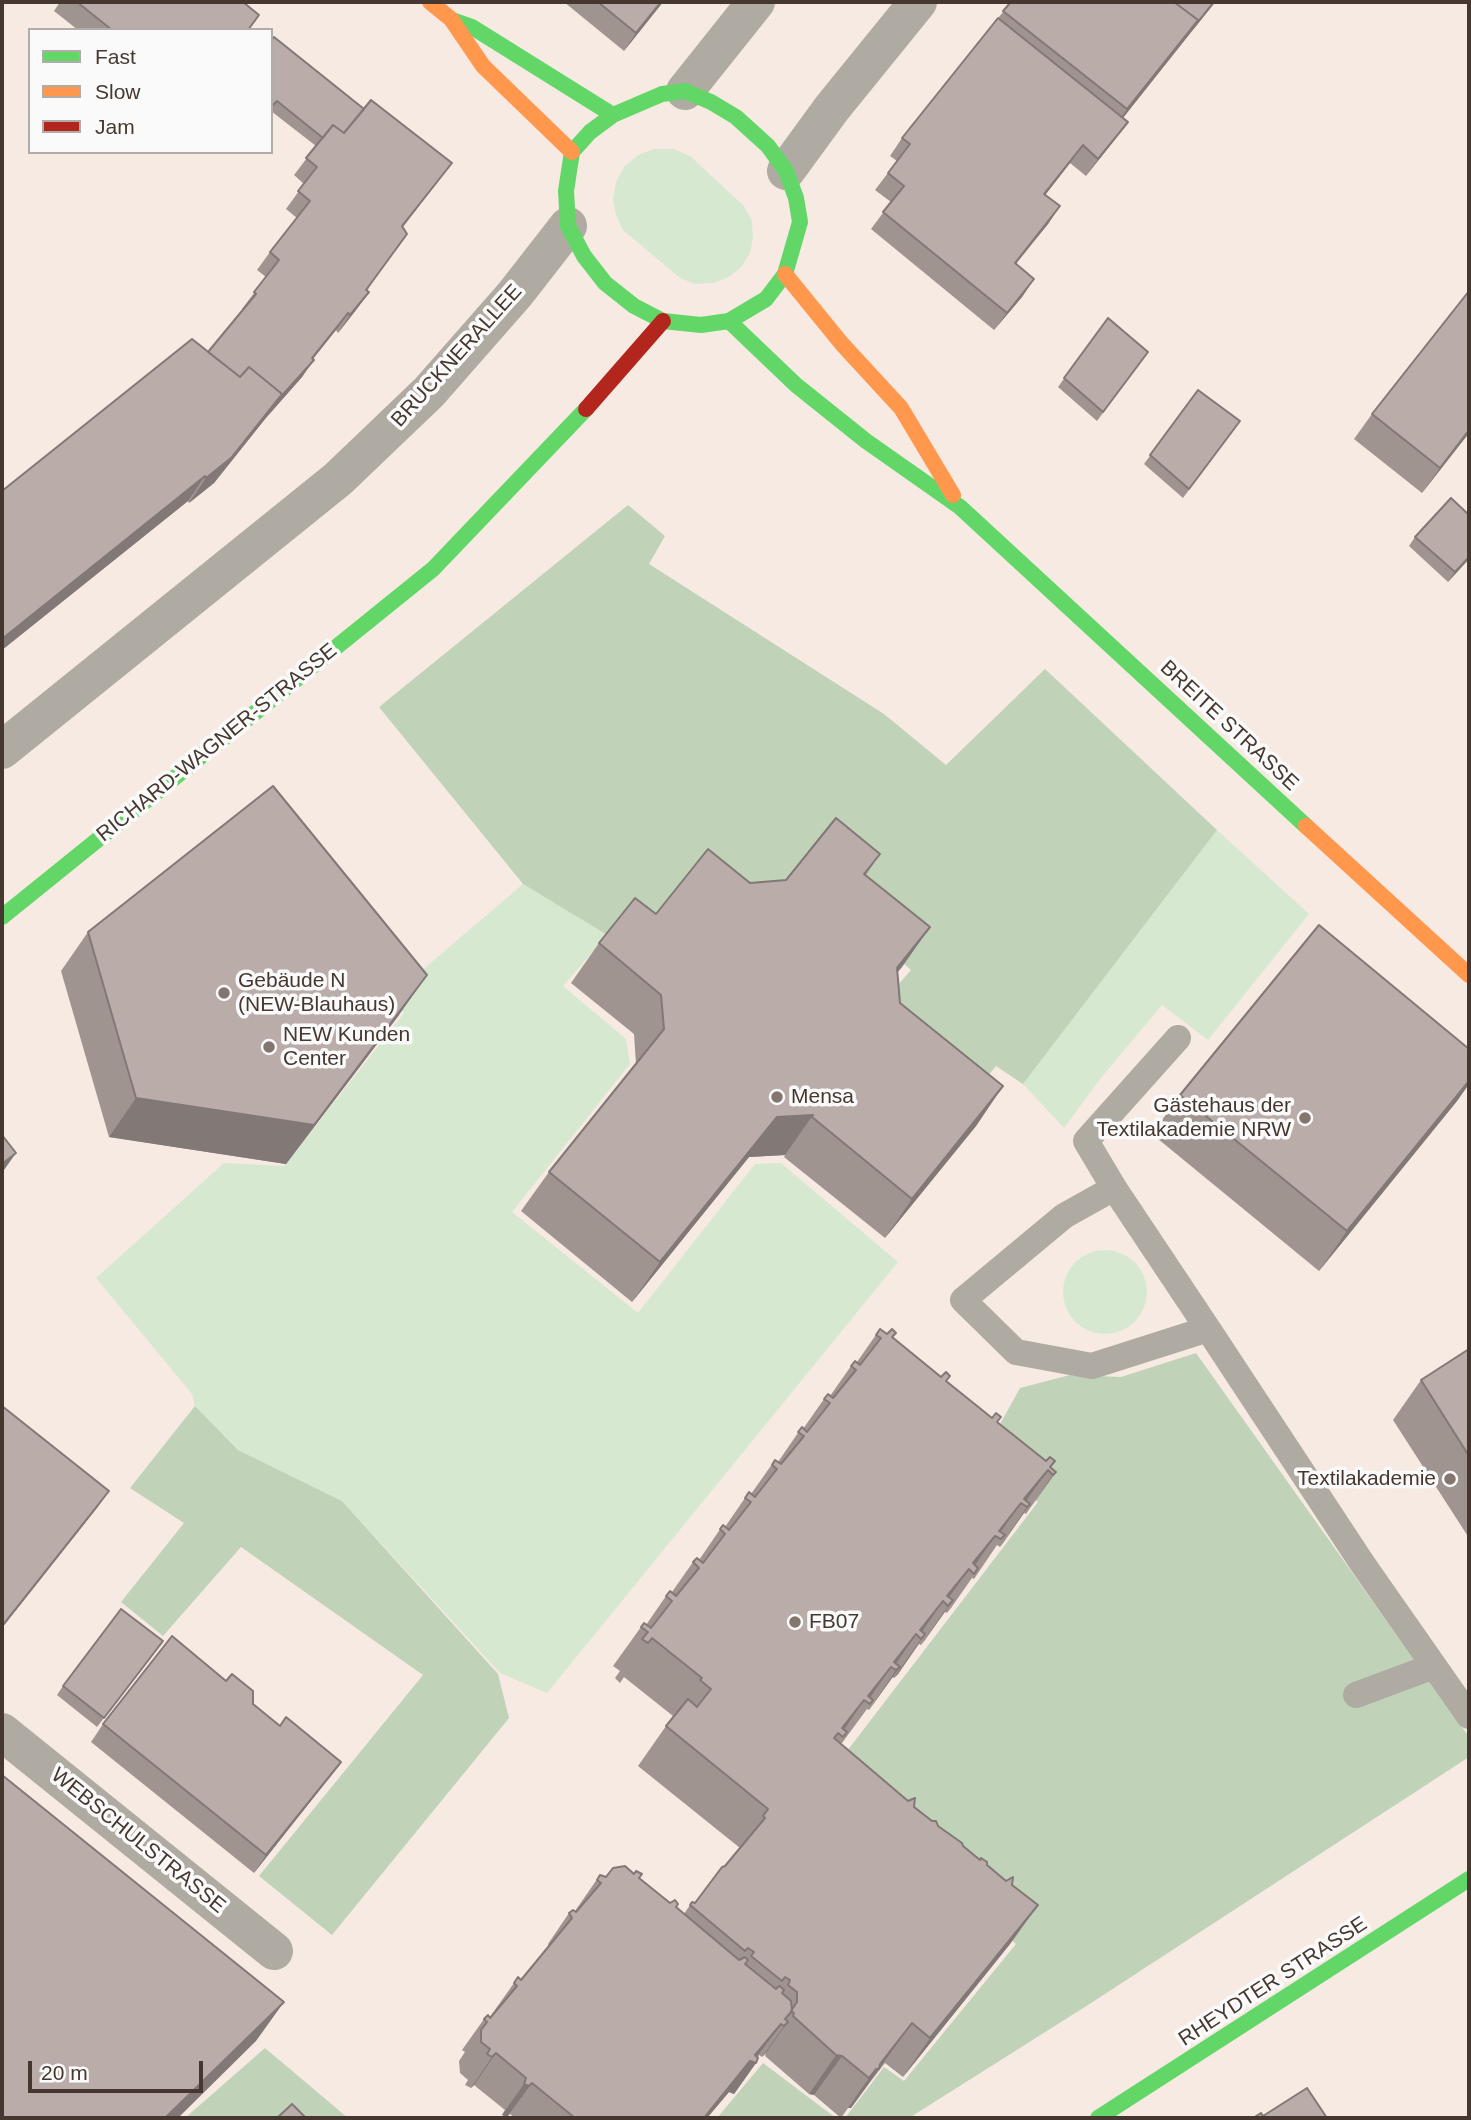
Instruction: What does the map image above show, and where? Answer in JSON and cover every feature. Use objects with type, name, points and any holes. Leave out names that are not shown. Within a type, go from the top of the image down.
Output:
[{"type":"street","points":[[430,2],[452,19],[472,27],[613,114]]},
{"type":"street","points":[[685,91],[756,2]]},
{"type":"street","points":[[786,171],[832,108],[918,2]]},
{"type":"street","points":[[452,19],[483,66],[572,152]]},
{"type":"street","points":[[685,91],[736,117],[768,146],[786,171],[796,198],[800,222],[785,274],[766,299],[729,321],[701,325],[663,321],[634,306],[605,283],[584,256],[568,226],[566,191],[572,152],[590,132],[613,114],[662,94],[685,91]]},
{"type":"street","name":"BRUCKNERALLEE","points":[[2,750],[338,479],[429,392],[515,294],[568,226]]},
{"type":"street","name":"BREITE STRASSE","points":[[785,274],[842,344],[901,408],[960,507]]},
{"type":"street","name":"RICHARD-WAGNER-STRASSE","points":[[2,917],[433,569],[574,423],[663,321]]},
{"type":"street","name":"BREITE STRASSE","points":[[729,321],[796,385],[866,440],[960,507],[1469,975]]},
{"type":"street","name":"WEBSCHULSTRASSE","points":[[2,1732],[274,1951]]},
{"type":"street","name":"RHEYDTER STRASSE","points":[[1098,2118],[1469,1880]]},
{"type":"lane","points":[[1178,1038],[1086,1141],[1114,1188],[1362,1563],[1469,1716]]},
{"type":"lane","points":[[1114,1188],[1064,1216],[963,1300],[1016,1352],[1093,1366],[1208,1329]]},
{"type":"lane","points":[[1356,1695],[1434,1666]]},
{"type":"green space","points":[[654,149],[673,149],[690,156],[744,206],[752,221],[750,253],[741,267],[729,277],[713,283],[695,284],[680,278],[623,230],[613,199],[616,182],[624,167],[638,155]]},
{"type":"green space","points":[[628,505],[665,536],[649,564],[884,714],[946,765],[1045,669],[1217,830],[1023,1084],[996,1066],[966,1103],[878,1008],[911,970],[848,915],[863,894],[808,851],[755,916],[629,948],[523,884],[379,707]]},
{"type":"green space","points":[[1217,830],[1309,914],[1208,1040],[1162,1005],[1100,1079],[1064,1128],[1023,1084]]},
{"type":"green space","points":[[523,884],[608,934],[563,986],[626,1039],[630,1064],[512,1212],[638,1313],[755,1164],[781,1163],[898,1262],[547,1693],[500,1673],[342,1501],[238,1450],[195,1406],[192,1394],[96,1278],[224,1163],[284,1166],[404,1013],[392,996]]},
{"type":"green space","points":[[1105,1250],[1121,1253],[1135,1262],[1144,1276],[1147,1292],[1144,1308],[1135,1322],[1121,1331],[1105,1334],[1089,1331],[1075,1322],[1066,1308],[1063,1292],[1066,1276],[1075,1262],[1089,1253]]},
{"type":"green space","points":[[1196,1353],[1469,1737],[1469,1757],[909,2118],[845,2118],[884,2067],[904,2081],[1016,1944],[824,1781],[1038,1502],[983,1455],[1020,1388],[1070,1375],[1121,1377]]},
{"type":"green space","points":[[195,1406],[238,1450],[342,1501],[498,1674],[509,1718],[332,1935],[259,1876],[423,1675],[241,1547],[163,1636],[121,1602],[184,1523],[130,1488]]},
{"type":"green space","points":[[265,2048],[348,2118],[185,2118]]},
{"type":"green space","points":[[763,2063],[836,2118],[717,2118]]},
{"type":"building","points":[[77,2],[243,2],[259,15],[249,28],[110,28]]},
{"type":"building","points":[[598,2],[661,2],[636,33]]},
{"type":"building","points":[[1011,2],[1174,2],[1198,20],[1127,109],[1003,11]]},
{"type":"building","points":[[1174,2],[1214,2],[1193,28],[1198,20]]},
{"type":"building","points":[[998,18],[1128,122],[1098,159],[1083,145],[1044,194],[1060,206],[1015,263],[1034,279],[1007,313],[883,212],[904,186],[888,173],[910,144],[902,138]]},
{"type":"building","points":[[273,38],[364,109],[344,133],[333,125],[323,138],[277,101],[273,105]]},
{"type":"building","points":[[371,100],[452,163],[402,226],[407,234],[366,290],[369,292],[350,315],[348,313],[312,358],[314,360],[277,401],[282,394],[249,367],[240,377],[208,352],[256,294],[254,292],[279,260],[270,252],[310,201],[298,191],[317,167],[306,158],[333,125],[344,133]]},
{"type":"building","points":[[1469,291],[1469,430],[1440,468],[1372,414]]},
{"type":"building","points":[[1108,318],[1148,352],[1103,412],[1064,378]]},
{"type":"building","points":[[192,339],[240,377],[249,367],[282,394],[231,458],[2,639],[2,491]]},
{"type":"building","points":[[1198,390],[1240,421],[1189,489],[1150,455]]},
{"type":"building","points":[[1451,498],[1469,515],[1469,557],[1455,572],[1415,537]]},
{"type":"building","name":"Gebäude N (NEW-Blauhaus)","points":[[273,786],[427,975],[314,1125],[136,1098],[88,932]]},
{"type":"building","name":"Mensa","points":[[836,818],[880,854],[864,874],[930,927],[897,968],[900,1003],[1003,1086],[912,1199],[812,1117],[813,1115],[777,1117],[660,1262],[549,1172],[664,1029],[661,995],[599,943],[635,898],[656,914],[708,849],[750,883],[786,880]]},
{"type":"building","name":"Gästehaus der Textilakademie NRW","points":[[1319,925],[1469,1049],[1469,1081],[1347,1231],[1180,1095]]},
{"type":"building","points":[[2,1135],[16,1153],[2,1164]]},
{"type":"building","points":[[880,1329],[887,1334],[892,1329],[896,1333],[892,1337],[941,1377],[946,1372],[950,1376],[946,1381],[992,1418],[996,1413],[1001,1417],[997,1422],[1046,1461],[1050,1457],[1055,1461],[1050,1467],[1056,1472],[1053,1475],[1048,1470],[1024,1499],[1030,1504],[1027,1507],[1021,1503],[999,1531],[1005,1535],[1001,1539],[995,1536],[973,1563],[978,1568],[974,1574],[969,1569],[947,1596],[953,1600],[948,1606],[943,1601],[920,1630],[925,1634],[921,1639],[916,1634],[894,1662],[900,1667],[896,1670],[891,1667],[868,1696],[873,1700],[870,1704],[864,1700],[842,1728],[847,1732],[843,1737],[838,1733],[834,1738],[908,1801],[915,1798],[914,1807],[932,1821],[936,1821],[938,1826],[980,1860],[981,1858],[987,1862],[987,1865],[1006,1881],[1013,1877],[1012,1885],[1038,1905],[930,2038],[912,2023],[880,2064],[879,2069],[869,2078],[842,2056],[836,2055],[793,2016],[791,2011],[797,2002],[797,1992],[788,1985],[790,1980],[785,1977],[782,1981],[751,1956],[754,1952],[748,1948],[745,1951],[690,1905],[695,1903],[765,1818],[763,1816],[768,1809],[666,1726],[688,1699],[697,1707],[711,1689],[700,1680],[702,1678],[652,1638],[648,1643],[642,1639],[648,1632],[641,1627],[644,1623],[651,1628],[672,1601],[666,1596],[670,1591],[676,1596],[699,1568],[693,1562],[697,1558],[703,1563],[725,1534],[720,1529],[723,1525],[729,1530],[751,1502],[745,1498],[749,1492],[755,1497],[777,1469],[772,1465],[775,1460],[781,1464],[804,1436],[798,1432],[802,1427],[807,1432],[830,1403],[824,1399],[828,1394],[833,1398],[856,1370],[851,1366],[855,1361],[860,1365],[881,1338],[876,1335]]},
{"type":"building","points":[[1469,1349],[1469,1456],[1421,1380]]},
{"type":"building","points":[[2,1406],[109,1491],[2,1626]]},
{"type":"building","points":[[121,1609],[163,1641],[104,1718],[63,1686]]},
{"type":"building","points":[[172,1636],[226,1681],[232,1674],[253,1691],[253,1704],[280,1726],[286,1717],[341,1762],[266,1855],[103,1724]]},
{"type":"building","points":[[2,1775],[284,2002],[165,2118],[2,2118]]},
{"type":"building","points":[[625,1866],[634,1874],[636,1871],[642,1874],[639,1878],[670,1903],[675,1900],[678,1904],[676,1907],[739,1960],[745,1957],[748,1960],[745,1964],[776,1989],[781,1987],[784,1990],[782,1993],[791,2001],[792,2011],[785,2019],[788,2022],[784,2026],[781,2024],[755,2055],[758,2058],[756,2063],[750,2061],[704,2118],[575,2118],[532,2083],[529,2086],[524,2084],[526,2078],[496,2053],[492,2057],[487,2054],[490,2049],[481,2042],[481,2030],[487,2022],[484,2019],[488,2015],[490,2018],[517,1986],[514,1983],[518,1977],[521,1980],[572,1918],[569,1913],[573,1910],[576,1912],[601,1883],[597,1880],[600,1875],[606,1877],[613,1868]]},
{"type":"building","points":[[1307,2088],[1327,2118],[1264,2118],[1263,2116]]},
{"type":"building","points":[[292,2104],[306,2118],[277,2118]]},
{"type":"traffic: fast","points":[[455,21],[472,27],[613,115]]},
{"type":"traffic: fast","points":[[685,91],[736,117],[768,146],[786,171],[796,198],[800,222],[785,274],[766,299],[729,321],[701,325],[663,321],[634,306],[605,283],[584,256],[568,226],[566,191],[572,152],[590,132],[613,115],[662,94],[685,91]]},
{"type":"traffic: fast","points":[[729,321],[796,385],[866,441],[960,507],[1306,826]]},
{"type":"traffic: fast","points":[[2,917],[433,569],[586,409]]},
{"type":"traffic: fast","points":[[1098,2118],[1469,1879]]},
{"type":"traffic: slow","points":[[430,2],[451,19],[483,66],[572,152]]},
{"type":"traffic: slow","points":[[785,274],[842,344],[901,408],[953,495]]},
{"type":"traffic: slow","points":[[1306,826],[1469,975]]},
{"type":"traffic: jam","points":[[586,409],[663,321]]},
{"type":"place","name":"Gebäude N (NEW-Blauhaus)","points":[[224,993]]},
{"type":"place","name":"NEW Kunden Center","points":[[269,1047]]},
{"type":"place","name":"Mensa","points":[[777,1097]]},
{"type":"place","name":"Gästehaus der Textilakademie NRW","points":[[1305,1118]]},
{"type":"place","name":"Textilakademie","points":[[1450,1479]]},
{"type":"place","name":"FB07","points":[[795,1622]]}]
